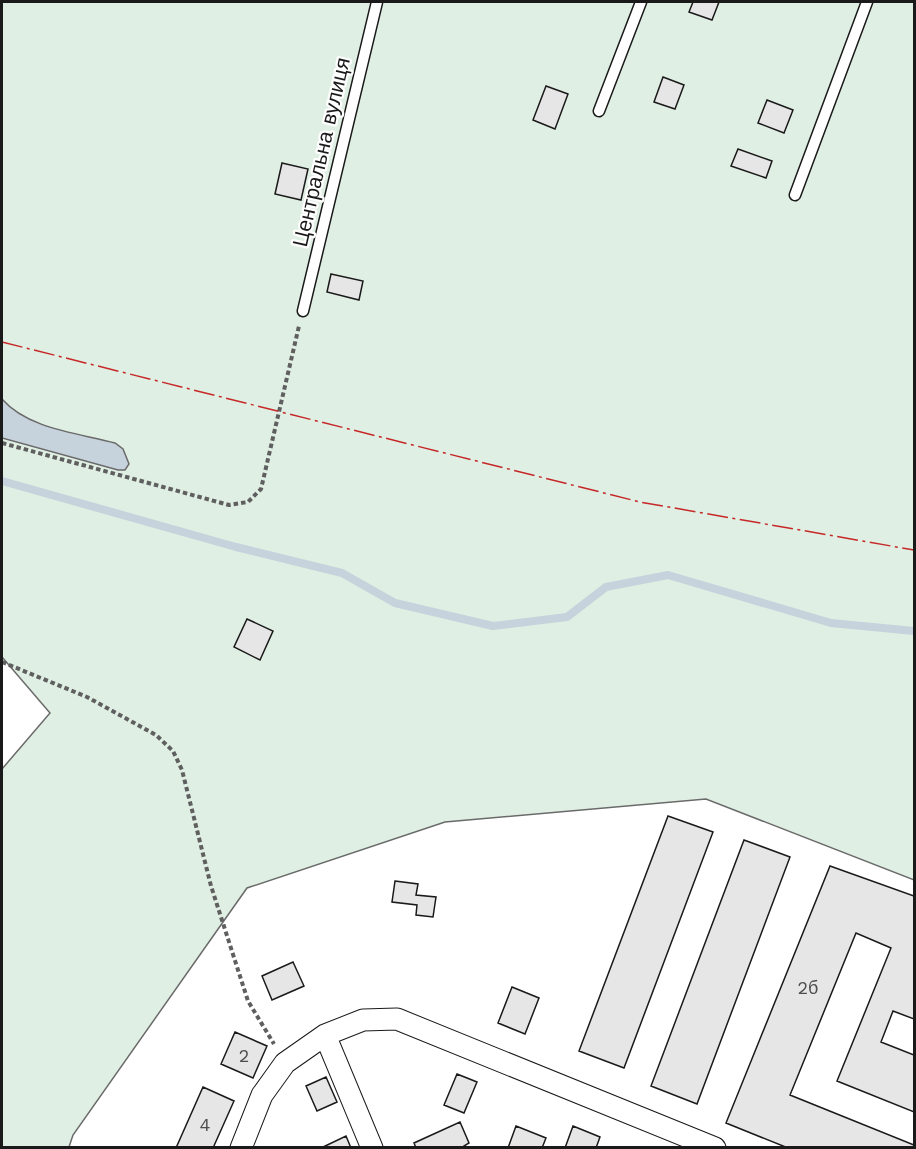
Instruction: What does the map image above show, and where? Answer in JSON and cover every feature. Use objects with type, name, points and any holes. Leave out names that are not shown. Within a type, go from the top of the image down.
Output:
[{"type":"street","points":[[241,1148],[262,1095],[285,1063],[325,1035],[363,1020],[397,1018],[715,1148]]},
{"type":"street","points":[[325,1035],[372,1148]]},
{"type":"lane","name":"Центральна вулиця","points":[[303,311],[377,2]]},
{"type":"lane","points":[[599,111],[640,2]]},
{"type":"lane","points":[[795,195],[867,2]]},
{"type":"path","points":[[2,442],[229,505],[248,502],[261,489],[303,311]]},
{"type":"path","points":[[2,662],[87,697],[156,735],[173,751],[182,770],[211,886],[248,1001],[285,1063]]},
{"type":"green space","points":[[2,2],[914,2],[914,880],[706,799],[445,822],[247,888],[73,1135],[69,1147],[2,1148],[2,769],[50,713],[2,657]]},
{"type":"shaded area","points":[[2,399],[25,417],[39,423],[115,443],[123,449],[129,464],[125,470],[118,470],[2,438]]},
{"type":"building","points":[[693,2],[719,2],[712,20],[689,12]]},
{"type":"building","points":[[663,77],[684,85],[675,109],[654,102]]},
{"type":"building","points":[[546,86],[568,94],[555,129],[533,120]]},
{"type":"building","points":[[767,100],[793,110],[784,133],[758,123]]},
{"type":"building","points":[[738,149],[772,161],[766,178],[731,166]]},
{"type":"building","points":[[282,163],[308,169],[301,200],[275,194]]},
{"type":"building","points":[[331,274],[363,281],[359,300],[327,292]]},
{"type":"building","points":[[247,619],[273,631],[260,660],[234,647]]},
{"type":"building","points":[[668,816],[713,832],[624,1068],[579,1051]]},
{"type":"building","points":[[744,840],[790,857],[697,1104],[651,1086]]},
{"type":"building","points":[[830,866],[914,896],[914,1019],[893,1011],[881,1042],[914,1055],[914,1112],[837,1081],[891,948],[856,933],[790,1095],[914,1145],[914,1148],[788,1148],[726,1123]]},
{"type":"building","points":[[395,881],[418,884],[416,895],[436,897],[433,917],[416,915],[417,905],[392,902]]},
{"type":"building","points":[[293,962],[304,986],[272,1000],[262,976]]},
{"type":"building","points":[[512,987],[539,998],[525,1034],[498,1023]]},
{"type":"building","points":[[235,1032],[267,1046],[253,1078],[221,1064]]},
{"type":"building","points":[[457,1074],[477,1082],[464,1113],[444,1105]]},
{"type":"building","points":[[326,1077],[337,1102],[317,1111],[306,1086]]},
{"type":"building","points":[[203,1087],[234,1101],[213,1148],[176,1148]]},
{"type":"building","points":[[460,1122],[469,1143],[461,1148],[416,1148],[414,1143]]},
{"type":"building","points":[[516,1126],[546,1138],[542,1148],[508,1148]]},
{"type":"building","points":[[573,1126],[600,1137],[596,1148],[565,1148]]},
{"type":"building","points":[[346,1136],[351,1148],[321,1148]]},
{"type":"waterway","points":[[2,481],[236,547],[342,573],[395,603],[493,626],[567,617],[606,587],[668,575],[831,623],[914,631]]},
{"type":"power","points":[[2,342],[640,502],[914,550]]}]
